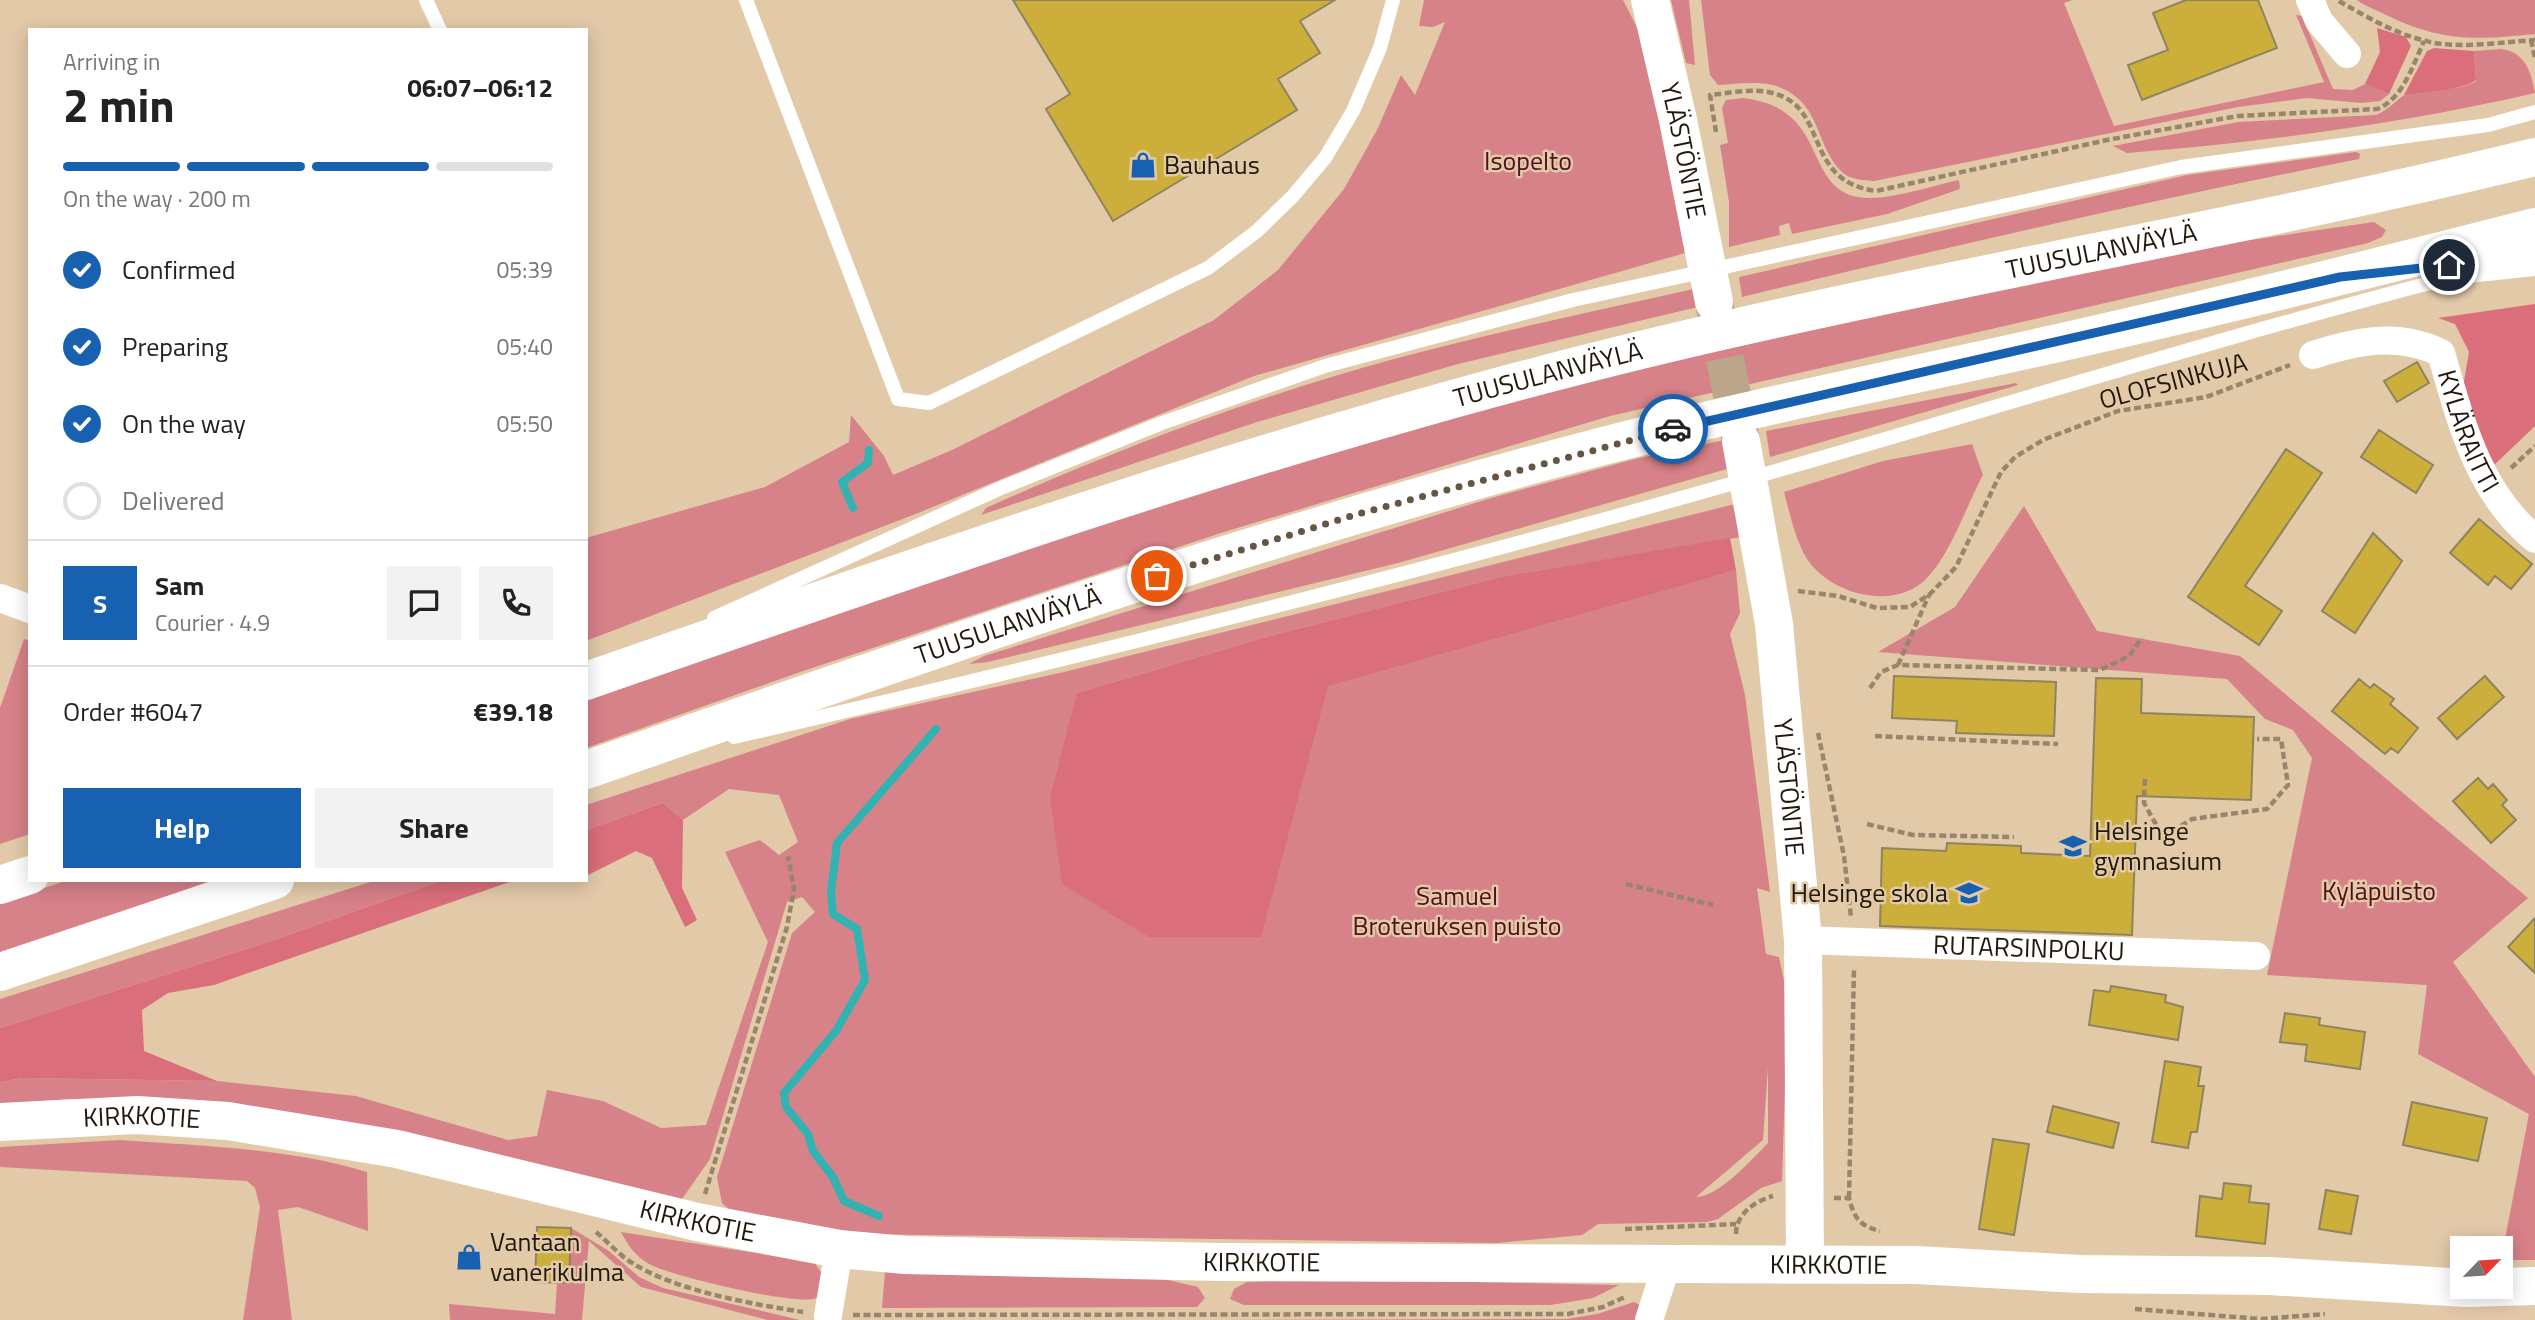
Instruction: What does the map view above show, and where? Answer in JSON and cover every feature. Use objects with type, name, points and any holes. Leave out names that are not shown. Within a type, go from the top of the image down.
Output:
[{"type":"main road","name":"YLÄSTÖNTIE","points":[[1650,0],[1678,120],[1714,302]]},
{"type":"main road","points":[[2319,205],[2535,131]]},
{"type":"main road","name":"TUUSULANVÄYLÄ","points":[[588,677],[1005,536],[1334,434],[1570,367],[1798,311],[2319,205],[2535,157]]},
{"type":"main road","name":"TUUSULANVÄYLÄ","points":[[588,770],[1032,615],[1384,507],[1584,451],[1811,395],[2031,349],[2340,277],[2534,249]]},
{"type":"main road","name":"YLÄSTÖNTIE","points":[[1741,441],[1774,624],[1803,940],[1805,1264]]},
{"type":"main road","points":[[0,885],[28,876]]},
{"type":"main road","points":[[0,972],[269,882]]},
{"type":"main road","name":"KIRKKOTIE","points":[[0,1122],[137,1115],[228,1121],[397,1149],[697,1222],[839,1249],[905,1255],[1663,1276],[1805,1264],[1916,1265],[2080,1274],[2269,1276],[2466,1288],[2535,1286]]},
{"type":"street","points":[[2310,0],[2319,21],[2347,54]]},
{"type":"street","name":"KYLÄRAITTI","points":[[2313,355],[2354,341],[2395,340],[2427,346],[2441,353],[2465,436],[2487,482],[2514,522],[2535,539]]},
{"type":"street","points":[[0,598],[28,608]]},
{"type":"street","name":"RUTARSINPOLKU","points":[[1803,940],[2256,956]]},
{"type":"street","points":[[828,1315],[839,1249]]},
{"type":"street","points":[[1649,1320],[1663,1276]]},
{"type":"lane","points":[[426,0],[439,28]]},
{"type":"lane","points":[[746,0],[898,399],[929,404],[1208,268],[1257,231],[1293,196],[1325,158],[1353,111],[1380,48],[1393,0]]},
{"type":"lane","points":[[588,677],[1001,488],[1162,423],[1325,366],[1573,300],[2181,167],[2488,125],[2535,112]]},
{"type":"lane","points":[[588,771],[1058,662],[1676,500],[2534,249]]},
{"type":"path","points":[[2339,0],[2375,22],[2424,41],[2483,45],[2533,40],[2535,58]]},
{"type":"path","points":[[1710,95],[1748,91],[1777,94],[1798,110],[1813,131],[1827,163],[1838,178],[1857,189],[1876,191],[2107,140],[2236,116],[2377,109],[2392,101],[2398,93],[2424,41]]},
{"type":"path","name":"OLOFSINKUJA","points":[[1794,592],[1809,590],[1877,608],[1910,607],[1930,594],[1956,567],[2001,472],[2015,457],[2043,440],[2118,411],[2206,397],[2248,384],[2313,355]]},
{"type":"path","points":[[1898,665],[1930,594]]},
{"type":"path","points":[[1870,688],[1881,672],[1898,665],[2100,670],[2129,656],[2142,638]]},
{"type":"path","points":[[1875,736],[2058,744]]},
{"type":"path","points":[[2145,779],[2144,803],[2163,837],[2192,819],[2267,809],[2288,786],[2281,739],[2257,739]]},
{"type":"path","points":[[1867,824],[1913,835],[2014,837]]},
{"type":"path","points":[[697,1222],[788,927],[794,889],[788,856]]},
{"type":"path","points":[[1626,884],[1713,905]]},
{"type":"path","points":[[1611,1230],[1736,1224]]},
{"type":"path","points":[[587,1227],[631,1263],[651,1273],[695,1288],[828,1315],[1568,1314],[1603,1307],[1644,1289],[1663,1276]]},
{"type":"path","points":[[2123,1308],[2261,1319],[2335,1313]]},
{"type":"green space","name":"Isopelto","points":[[1424,0],[1623,0],[1648,49],[1685,253],[1254,376],[918,513],[588,640],[588,537],[765,487],[849,442],[851,415],[884,456],[893,475],[952,450],[1214,320],[1278,270],[1344,189],[1377,130],[1401,75],[1415,95],[1445,22],[1433,27],[1419,26]]},
{"type":"green space","points":[[1671,0],[1689,0],[1695,65],[1686,63]]},
{"type":"green space","points":[[1701,0],[2072,0],[2064,3],[2114,126],[2324,82],[2296,15],[2302,16],[2333,89],[2353,90],[2365,84],[2389,94],[2380,101],[2361,103],[2307,98],[2238,107],[1874,181],[1862,180],[1846,175],[1834,162],[1811,115],[1793,95],[1779,87],[1765,84],[1718,85],[1710,75]]},
{"type":"green space","points":[[2357,0],[2535,0],[2535,34],[2476,38],[2442,34],[2406,24]]},
{"type":"green space","points":[[2501,49],[2516,54],[2526,64],[2535,93],[2383,123],[2281,137],[2127,153],[2113,146],[2238,122],[2376,115],[2407,94],[2460,87],[2476,81],[2474,51]]},
{"type":"green space","points":[[1743,98],[1771,105],[1790,116],[1803,131],[1829,178],[1841,190],[1858,197],[1881,197],[1959,180],[1960,189],[1887,214],[1792,234],[1789,223],[1779,226],[1780,235],[1729,247],[1729,202],[1720,145],[1728,143],[1722,108],[1726,100]]},
{"type":"green space","points":[[2356,152],[2360,154],[2359,159],[2050,225],[1742,297],[1739,277],[2187,175]]},
{"type":"green space","points":[[2374,222],[2386,230],[2382,237],[2368,243],[1610,416],[1224,532],[803,671],[588,747],[588,700],[830,613],[1176,499],[1597,377],[2189,249]]},
{"type":"green space","points":[[1698,288],[1702,306],[1458,364],[1257,422],[981,515],[986,508],[1086,465],[1290,390],[1432,349]]},
{"type":"green space","points":[[2016,383],[2018,385],[1770,457],[1766,431]]},
{"type":"green space","points":[[1729,439],[1734,467],[1398,563],[988,662],[969,664],[984,656],[1491,498],[1635,459]]},
{"type":"green space","points":[[1972,444],[1983,475],[1943,556],[1926,579],[1913,589],[1881,596],[1864,595],[1831,582],[1807,559],[1796,535],[1784,492],[1883,461]]},
{"type":"green space","name":"Samuel Broteruksen puisto","points":[[1735,504],[1741,537],[1710,542],[1714,576],[1736,570],[1740,613],[1730,634],[1745,695],[1770,892],[1757,888],[1766,954],[1779,957],[1784,981],[1787,1021],[1782,1181],[1761,1188],[1718,1219],[1707,1222],[1598,1224],[1582,1235],[1497,1243],[852,1234],[734,1214],[722,1203],[717,1177],[792,933],[815,912],[802,897],[787,902],[710,1159],[682,1199],[137,1099],[69,1099],[0,1104],[0,1082],[22,1078],[217,1081],[356,1096],[508,1140],[537,1136],[547,1090],[603,1101],[661,1128],[706,1125],[768,942],[725,852],[760,840],[779,855],[798,842],[779,795],[729,789],[683,820],[663,803],[588,829],[588,804],[850,719],[1064,672]],"holes":[[[1656,551],[1077,693],[1266,637],[1500,577]],[[1768,1067],[1768,1143],[1725,1184],[1715,1191],[1696,1197],[1763,1140]]]},
{"type":"green space","name":"Kyläpuisto","points":[[2024,506],[2097,631],[2240,656],[2528,898],[2453,962],[2535,1077],[2535,1260],[2513,1260],[2513,1236],[2506,1236],[2529,1114],[2418,1054],[2427,985],[2267,975],[2312,758],[2293,730],[2265,719],[2227,679],[1878,652],[1955,607]]},
{"type":"green space","points":[[24,639],[28,640],[28,835],[0,844],[0,708]]},
{"type":"green space","points":[[62,882],[207,882],[0,954],[0,903]]},
{"type":"green space","points":[[371,882],[437,882],[277,939],[0,1028],[0,999]]},
{"type":"green space","points":[[120,1140],[276,1153],[367,1172],[368,1231],[298,1207],[278,1210],[292,1320],[243,1320],[260,1207],[255,1188],[247,1181],[0,1167],[0,1147]]},
{"type":"green space","points":[[571,1228],[609,1251],[639,1277],[663,1288],[800,1320],[768,1320],[641,1287],[589,1241],[582,1320],[450,1320],[449,1304],[555,1314],[557,1283],[569,1283]]},
{"type":"green space","points":[[621,1232],[814,1262],[826,1279],[816,1298],[805,1300],[733,1288],[649,1264],[632,1250]]},
{"type":"green space","points":[[885,1272],[1163,1279],[1198,1287],[1205,1298],[1197,1307],[882,1308]]},
{"type":"green space","points":[[1327,1279],[1619,1285],[1593,1298],[1551,1305],[1244,1305],[1230,1299],[1234,1289],[1247,1282]]},
{"type":"green space","points":[[1634,1302],[1641,1306],[1644,1320],[1221,1320],[1567,1319],[1597,1314]]},
{"type":"shaded area","points":[[2377,28],[2406,37],[2411,46],[2389,94],[2365,84],[2380,52]]},
{"type":"shaded area","points":[[2434,48],[2474,51],[2476,80],[2452,89],[2404,95],[2427,51]]},
{"type":"shaded area","points":[[2535,304],[2535,426],[2492,467],[2463,387],[2469,352],[2455,324],[2438,318]]},
{"type":"shaded area","points":[[1730,538],[1736,570],[1328,686],[1261,937],[1149,937],[1062,884],[1050,798],[1077,693],[1266,637],[1500,577]]},
{"type":"shaded area","points":[[663,803],[683,820],[682,888],[697,920],[685,927],[652,858],[636,851],[588,875],[588,829]]},
{"type":"shaded area","points":[[437,882],[509,882],[214,985],[168,993],[142,1010],[144,1051],[217,1081],[22,1078],[0,1082],[0,1028],[277,939]]},
{"type":"building","name":"Bauhaus","points":[[1013,0],[1335,0],[1300,21],[1320,53],[1278,79],[1297,110],[1113,221],[1046,109],[1070,94]]},
{"type":"building","points":[[2186,0],[2258,0],[2277,48],[2142,100],[2128,65],[2168,50],[2153,13]]},
{"type":"building","points":[[2417,362],[2429,383],[2397,402],[2384,381]]},
{"type":"building","points":[[2379,430],[2433,465],[2416,493],[2361,457]]},
{"type":"building","points":[[2286,449],[2322,473],[2245,586],[2282,611],[2259,645],[2188,597]]},
{"type":"building","points":[[2479,519],[2532,564],[2511,589],[2495,576],[2488,585],[2450,553]]},
{"type":"building","points":[[2373,533],[2402,561],[2355,633],[2322,611]]},
{"type":"building","points":[[1894,676],[2056,682],[2054,736],[1956,733],[1957,721],[1892,718]]},
{"type":"building","points":[[2485,676],[2504,697],[2457,739],[2438,718]]},
{"type":"building","points":[[2096,678],[2142,679],[2141,713],[2254,717],[2251,800],[2137,796],[2132,935],[1880,926],[1882,848],[1946,851],[1947,843],[2021,846],[2021,853],[2090,856]]},
{"type":"building","points":[[2359,679],[2370,688],[2374,684],[2394,699],[2390,704],[2418,728],[2398,753],[2391,748],[2385,754],[2332,711]]},
{"type":"building","points":[[2478,778],[2488,789],[2493,784],[2507,800],[2502,805],[2516,820],[2491,843],[2453,801]]},
{"type":"building","points":[[2535,918],[2535,973],[2508,947]]},
{"type":"building","points":[[2111,986],[2166,995],[2165,1002],[2183,1007],[2178,1040],[2089,1025],[2094,990],[2110,992]]},
{"type":"building","points":[[2285,1013],[2320,1018],[2319,1025],[2365,1032],[2360,1069],[2305,1061],[2307,1045],[2280,1042]]},
{"type":"building","points":[[2165,1061],[2201,1067],[2198,1086],[2204,1086],[2197,1132],[2191,1132],[2188,1148],[2152,1142]]},
{"type":"building","points":[[2412,1102],[2487,1118],[2478,1161],[2403,1145]]},
{"type":"building","points":[[2053,1106],[2119,1123],[2113,1148],[2047,1132]]},
{"type":"building","points":[[1993,1139],[2029,1144],[2014,1235],[1979,1229]]},
{"type":"building","points":[[2224,1183],[2251,1186],[2249,1202],[2269,1204],[2265,1244],[2196,1236],[2200,1196],[2222,1199]]},
{"type":"building","points":[[2326,1190],[2358,1196],[2351,1234],[2319,1229]]},
{"type":"building","points":[[537,1227],[571,1228],[569,1283],[535,1282]]},
{"type":"waterway","points":[[853,508],[842,482],[868,463],[869,450]]},
{"type":"waterway","points":[[879,1216],[844,1201],[833,1177],[813,1151],[808,1134],[786,1107],[784,1093],[836,1031],[865,980],[857,929],[833,914],[831,892],[837,843],[936,729]]},
{"type":"tunnel","points":[[1714,302],[1741,441]]},
{"type":"way so far","points":[[1157,576],[1358,514],[1673,429]]},
{"type":"place","name":"Bauhaus","points":[[1143,165]]},
{"type":"place","name":"Helsinge gymnasium","points":[[2073,846]]},
{"type":"place","name":"Helsinge skola","points":[[1969,893]]},
{"type":"place","name":"Vantaan vanerikulma","points":[[469,1257]]},
{"type":"route","points":[[1673,429],[1811,395],[2031,349],[2340,277],[2449,265]]}]
